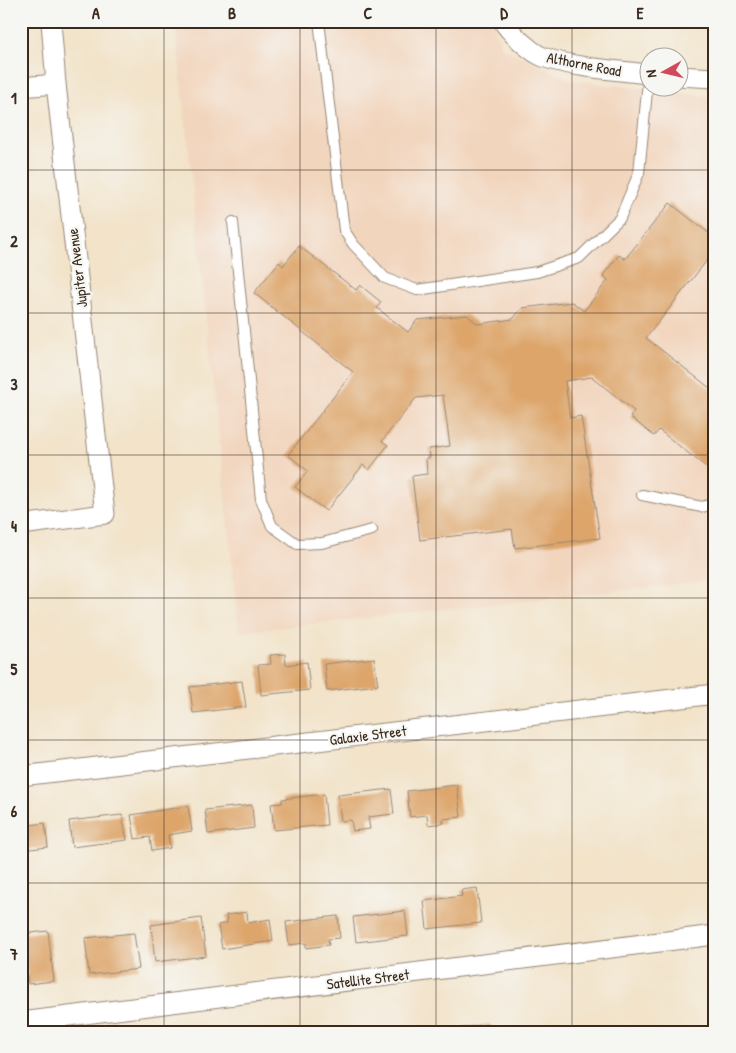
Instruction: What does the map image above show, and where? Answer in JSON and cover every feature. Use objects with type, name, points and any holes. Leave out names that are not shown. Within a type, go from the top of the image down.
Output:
[{"type":"street","name":"Jupiter Avenue","points":[[21,525],[105,514],[56,84],[51,21]]},
{"type":"street","name":"Althorne Road","points":[[503,21],[507,29],[541,56],[601,69],[638,73]]},
{"type":"street","points":[[688,77],[715,78]]},
{"type":"street","points":[[21,88],[56,84]]},
{"type":"street","name":"Galaxie Street","points":[[21,776],[715,694]]},
{"type":"street","name":"Satellite Street","points":[[21,1022],[715,935]]},
{"type":"lane","points":[[319,21],[344,230],[353,244],[384,278],[417,290],[537,272],[579,258],[620,218],[639,173],[646,98]]},
{"type":"lane","points":[[233,222],[261,499],[272,526],[297,544],[322,543],[372,530]]},
{"type":"lane","points":[[642,495],[702,507],[715,503]]},
{"type":"shaded area","points":[[175,21],[492,21],[502,48],[571,80],[638,88],[638,98],[688,98],[688,94],[715,97],[715,580],[239,632]]},
{"type":"building","points":[[670,203],[715,238],[715,250],[646,338],[715,392],[715,474],[659,430],[654,436],[630,417],[634,411],[592,377],[565,381],[570,418],[581,416],[600,538],[515,548],[512,529],[420,540],[412,476],[427,474],[426,458],[430,458],[429,449],[450,446],[443,395],[416,398],[382,441],[388,445],[369,470],[363,465],[326,511],[295,487],[308,471],[288,455],[353,372],[254,293],[279,262],[283,266],[299,246],[356,290],[360,285],[381,302],[377,308],[408,332],[417,320],[467,315],[478,324],[513,319],[522,308],[572,302],[584,311],[608,280],[603,275],[619,255],[625,259]]},
{"type":"building","points":[[285,654],[286,665],[307,662],[310,690],[261,695],[258,665],[271,664],[270,655]]},
{"type":"building","points":[[374,658],[378,685],[327,691],[324,664]]},
{"type":"building","points":[[242,681],[246,707],[193,713],[190,687]]},
{"type":"building","points":[[457,785],[461,817],[443,819],[444,823],[428,825],[427,815],[410,817],[407,791]]},
{"type":"building","points":[[391,789],[394,814],[368,817],[370,829],[353,831],[351,820],[341,821],[338,795]]},
{"type":"building","points":[[324,794],[327,825],[274,830],[271,804],[282,803],[282,799]]},
{"type":"building","points":[[252,805],[254,828],[208,834],[205,810]]},
{"type":"building","points":[[188,806],[192,831],[168,835],[170,848],[152,851],[150,837],[135,839],[131,815]]},
{"type":"building","points":[[122,815],[127,840],[72,847],[69,821]]},
{"type":"building","points":[[45,823],[48,847],[21,850],[21,826]]},
{"type":"building","points":[[477,888],[481,923],[427,929],[424,901],[462,896],[461,890]]},
{"type":"building","points":[[405,911],[408,936],[356,942],[353,917]]},
{"type":"building","points":[[247,912],[248,923],[270,919],[273,941],[222,949],[218,925],[227,923],[226,915]]},
{"type":"building","points":[[338,916],[340,938],[328,939],[329,945],[306,948],[306,943],[289,945],[286,922]]},
{"type":"building","points":[[201,918],[206,956],[155,962],[151,925]]},
{"type":"building","points":[[48,931],[54,981],[28,984],[22,934]]},
{"type":"building","points":[[134,933],[139,969],[89,975],[85,938]]},
{"type":"building","points":[[490,1024],[491,1032],[443,1032],[443,1031]]}]
